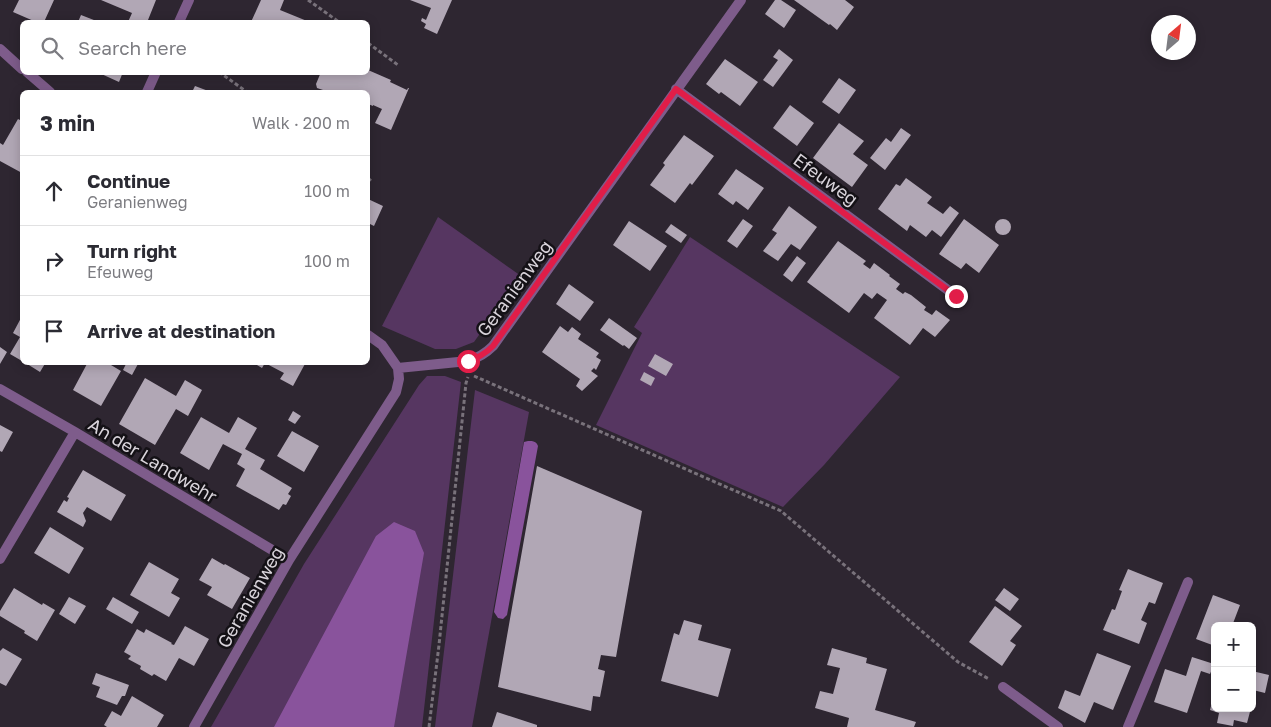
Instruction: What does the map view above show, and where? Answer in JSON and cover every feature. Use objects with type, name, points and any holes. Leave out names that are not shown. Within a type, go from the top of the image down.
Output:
[{"type":"street","points":[[180,20],[189,0]]},
{"type":"street","name":"Geranienweg","points":[[194,727],[289,560],[396,392],[399,379],[398,368],[468,361],[486,353],[505,330],[741,0]]},
{"type":"street","points":[[0,49],[20,66]]},
{"type":"street","points":[[30,75],[48,90]]},
{"type":"street","points":[[148,90],[155,75]]},
{"type":"street","name":"Efeuweg","points":[[676,89],[956,296]]},
{"type":"street","points":[[370,336],[382,345],[398,368]]},
{"type":"street","name":"An der Landwehr","points":[[0,389],[76,432],[289,560]]},
{"type":"street","points":[[0,559],[76,432]]},
{"type":"street","points":[[1128,727],[1188,582]]},
{"type":"street","points":[[1003,687],[1058,727]]},
{"type":"path","points":[[308,0],[337,20]]},
{"type":"path","points":[[370,44],[398,65]]},
{"type":"path","points":[[223,75],[244,90]]},
{"type":"path","points":[[429,727],[466,383],[469,374],[781,511],[958,662],[1003,687]]},
{"type":"shaded area","points":[[438,217],[521,276],[474,342],[456,349],[435,349],[382,326]]},
{"type":"shaded area","points":[[690,237],[900,377],[824,465],[783,507],[596,425],[642,333],[634,327]]},
{"type":"shaded area","points":[[427,376],[445,376],[461,382],[422,727],[211,727],[304,564],[419,385]]},
{"type":"shaded area","points":[[475,390],[529,412],[472,727],[435,727]]},
{"type":"shaded area","points":[[524,442],[536,443],[538,446],[507,615],[503,619],[498,618],[494,612]]},
{"type":"shaded area","points":[[394,522],[415,531],[424,553],[394,727],[274,727],[376,536]]},
{"type":"building","points":[[19,0],[54,0],[45,20],[31,20],[13,12]]},
{"type":"building","points":[[101,0],[156,0],[148,20],[129,20],[132,13]]},
{"type":"building","points":[[261,0],[284,0],[280,10],[305,20],[252,20]]},
{"type":"building","points":[[410,0],[452,0],[437,34],[424,28],[426,24],[421,21],[422,18],[426,20],[431,8]]},
{"type":"building","points":[[775,0],[781,0],[796,10],[784,28],[765,14]]},
{"type":"building","points":[[794,0],[845,0],[854,7],[837,30]]},
{"type":"building","points":[[81,15],[94,20],[79,20]]},
{"type":"building","points":[[779,49],[793,60],[773,87],[763,80],[778,60],[773,57]]},
{"type":"building","points":[[725,59],[758,82],[740,106],[706,84]]},
{"type":"building","points":[[370,71],[391,80],[390,82],[407,90],[409,88],[391,130],[375,123],[382,109],[370,105],[370,90],[323,90],[317,88],[316,84],[320,75],[370,75]]},
{"type":"building","points":[[104,75],[122,75],[119,82]]},
{"type":"building","points":[[839,78],[856,90],[839,114],[822,102]]},
{"type":"building","points":[[195,86],[206,90],[193,90]]},
{"type":"building","points":[[790,105],[814,123],[797,146],[773,128]]},
{"type":"building","points":[[18,119],[20,120],[20,172],[0,161],[0,143],[3,145]]},
{"type":"building","points":[[839,123],[864,141],[853,154],[868,165],[852,187],[813,158]]},
{"type":"building","points":[[901,128],[911,135],[885,170],[870,158],[886,138],[891,142]]},
{"type":"building","points":[[684,135],[714,156],[692,185],[690,183],[675,203],[650,185],[665,165],[663,163]]},
{"type":"building","points":[[736,169],[764,188],[748,210],[736,201],[733,205],[718,194]]},
{"type":"building","points":[[906,178],[932,197],[927,203],[943,214],[950,206],[959,213],[941,237],[932,230],[926,237],[910,225],[907,231],[878,209],[896,184],[900,186]]},
{"type":"building","points":[[370,200],[383,206],[374,226],[370,224]]},
{"type":"building","points":[[789,206],[817,227],[800,250],[791,244],[778,261],[763,251],[777,233],[772,230]]},
{"type":"building","points":[[743,219],[753,226],[737,248],[727,241]]},
{"type":"building","points":[[964,219],[999,245],[979,273],[966,263],[961,269],[939,254]]},
{"type":"building","points":[[1003,219],[1009,221],[1011,227],[1009,233],[1003,235],[997,233],[995,227],[997,221]]},
{"type":"building","points":[[629,221],[667,246],[650,271],[613,245]]},
{"type":"building","points":[[671,224],[687,235],[681,243],[665,232]]},
{"type":"building","points":[[838,241],[866,261],[863,264],[870,269],[874,263],[890,275],[900,284],[896,289],[903,294],[905,292],[911,295],[926,307],[924,310],[932,315],[936,310],[950,320],[935,337],[923,328],[910,345],[874,318],[887,300],[877,293],[872,299],[864,293],[849,313],[807,282]]},
{"type":"building","points":[[797,256],[806,263],[792,282],[783,275]]},
{"type":"building","points":[[569,284],[594,302],[580,321],[556,304]]},
{"type":"building","points":[[609,318],[637,338],[629,349],[600,330]]},
{"type":"building","points":[[20,320],[20,337],[13,333]]},
{"type":"building","points":[[560,326],[568,332],[572,327],[581,334],[578,339],[599,353],[596,357],[601,360],[596,370],[594,368],[591,371],[598,376],[582,391],[576,386],[580,379],[542,352]]},
{"type":"building","points":[[20,337],[20,360],[10,354]]},
{"type":"building","points":[[0,347],[7,352],[0,364]]},
{"type":"building","points":[[655,354],[673,364],[666,376],[648,366]]},
{"type":"building","points":[[29,365],[44,365],[40,372]]},
{"type":"building","points":[[86,365],[111,365],[121,371],[101,406],[73,390]]},
{"type":"building","points":[[126,365],[137,365],[132,375],[123,370]]},
{"type":"building","points":[[269,365],[304,365],[293,386],[280,379],[284,373]]},
{"type":"building","points":[[644,372],[655,378],[651,386],[640,380]]},
{"type":"building","points":[[145,378],[176,396],[185,380],[202,390],[188,416],[176,409],[155,445],[119,424]]},
{"type":"building","points":[[293,411],[301,416],[295,424],[288,420]]},
{"type":"building","points":[[201,417],[229,433],[238,417],[257,428],[245,449],[265,460],[260,469],[292,488],[288,494],[291,496],[286,505],[283,504],[279,510],[236,486],[245,469],[237,464],[242,454],[223,444],[209,470],[180,453]]},
{"type":"building","points":[[0,425],[13,432],[2,452],[0,451]]},
{"type":"building","points":[[292,431],[319,446],[304,472],[277,456]]},
{"type":"building","points":[[537,466],[642,511],[616,657],[601,655],[598,669],[605,671],[600,697],[593,696],[591,711],[498,687]]},
{"type":"building","points":[[83,470],[126,495],[111,521],[87,507],[83,513],[86,521],[83,527],[57,512],[64,500],[67,502],[69,498],[67,497]]},
{"type":"building","points":[[50,527],[84,548],[69,574],[34,553]]},
{"type":"building","points":[[212,558],[250,578],[232,609],[207,595],[212,587],[199,580]]},
{"type":"building","points":[[149,562],[179,579],[171,593],[180,598],[169,617],[130,595]]},
{"type":"building","points":[[1128,569],[1163,583],[1155,604],[1149,602],[1141,620],[1147,623],[1139,644],[1103,630],[1112,609],[1115,610],[1122,591],[1119,590]]},
{"type":"building","points":[[14,588],[42,605],[43,603],[55,610],[37,641],[24,633],[25,631],[0,616],[0,611]]},
{"type":"building","points":[[1004,588],[1019,599],[1010,611],[995,600]]},
{"type":"building","points":[[1213,595],[1240,605],[1234,622],[1211,622],[1211,645],[1196,639]]},
{"type":"building","points":[[69,597],[86,606],[75,624],[59,614]]},
{"type":"building","points":[[113,597],[139,612],[132,624],[106,609]]},
{"type":"building","points":[[995,606],[1022,626],[1010,641],[1016,645],[1002,666],[969,642]]},
{"type":"building","points":[[684,620],[702,625],[698,640],[731,649],[718,697],[661,681],[674,633],[679,635]]},
{"type":"building","points":[[185,626],[209,639],[194,666],[179,658],[166,681],[140,669],[141,666],[128,659],[131,656],[124,652],[137,629],[144,633],[146,629],[174,645]]},
{"type":"building","points":[[3,648],[22,659],[6,686],[0,683],[0,651]]},
{"type":"building","points":[[832,648],[867,658],[866,663],[887,669],[875,710],[916,722],[914,727],[847,727],[849,718],[815,708],[820,691],[833,694],[840,668],[827,665]]},
{"type":"building","points":[[1097,653],[1131,666],[1113,710],[1094,702],[1085,723],[1058,708],[1065,690],[1080,696]]},
{"type":"building","points":[[1192,657],[1211,663],[1210,674],[1201,671],[1187,713],[1154,702],[1165,669],[1186,676]]},
{"type":"building","points":[[1256,672],[1269,675],[1265,693],[1256,691]]},
{"type":"building","points":[[96,673],[129,685],[125,696],[122,696],[117,705],[96,697],[100,687],[92,684]]},
{"type":"building","points":[[132,696],[164,715],[157,727],[107,727],[104,725],[112,711],[121,716]]},
{"type":"building","points":[[497,712],[537,725],[537,727],[492,727]]},
{"type":"building","points":[[1216,712],[1250,712],[1247,723],[1234,720],[1233,726],[1217,723],[1219,713]]},
{"type":"route","points":[[468,361],[478,358],[493,346],[676,89],[956,296]]}]
